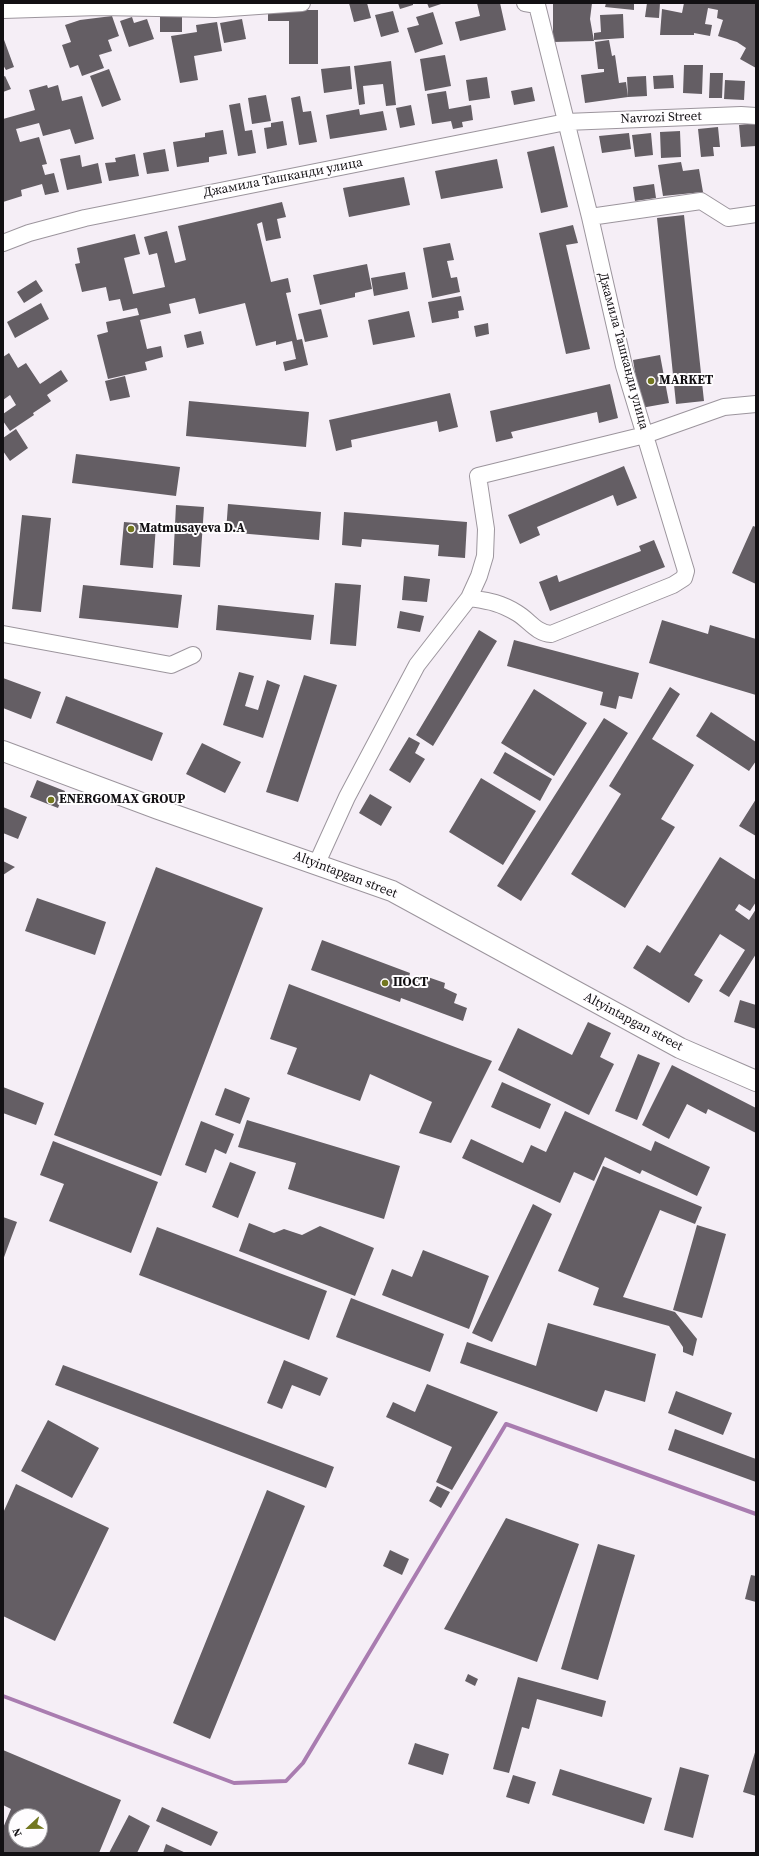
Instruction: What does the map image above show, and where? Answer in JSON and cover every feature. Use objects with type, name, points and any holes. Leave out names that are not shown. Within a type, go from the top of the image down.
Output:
[{"type":"street","points":[[3,10],[99,5],[215,9],[302,3]]},
{"type":"street","name":"Джамила Ташканди улица","points":[[469,598],[494,601],[518,613],[543,633],[551,634],[673,585],[684,578],[686,571],[624,366],[590,217],[534,4]]},
{"type":"street","name":"Navrozi Street","points":[[566,122],[741,115],[756,116]]},
{"type":"street","name":"Джамила Ташканди улица","points":[[3,242],[29,233],[85,218],[566,122]]},
{"type":"street","points":[[590,217],[701,201],[728,218],[756,214]]},
{"type":"street","points":[[317,863],[347,797],[417,665],[469,598],[479,576],[485,556],[486,529],[478,476],[645,435],[724,407],[756,404]]},
{"type":"street","points":[[3,634],[171,665],[193,655]]},
{"type":"street","name":"Altyintapgan street","points":[[3,751],[158,809],[317,863],[392,891],[680,1048],[756,1081]]},
{"type":"building","points":[[349,3],[367,3],[371,18],[354,22]]},
{"type":"building","points":[[398,3],[413,3],[413,5],[400,9]]},
{"type":"building","points":[[427,3],[444,3],[429,8]]},
{"type":"building","points":[[477,3],[500,3],[506,30],[460,41],[455,22],[480,16]]},
{"type":"building","points":[[553,3],[592,3],[590,19],[594,41],[553,42]]},
{"type":"building","points":[[606,3],[634,3],[634,10],[605,7]]},
{"type":"building","points":[[647,3],[660,3],[659,18],[645,17]]},
{"type":"building","points":[[684,3],[756,3],[756,68],[740,59],[746,48],[737,42],[718,36],[723,20],[717,18],[718,10],[708,8],[705,24],[712,25],[710,36],[694,33],[694,35],[660,35],[662,9],[682,13]]},
{"type":"building","points":[[268,10],[318,10],[318,64],[289,64],[289,21],[268,21]]},
{"type":"building","points":[[393,11],[399,32],[381,37],[375,15]]},
{"type":"building","points":[[433,12],[443,44],[415,53],[407,28],[419,25],[416,17]]},
{"type":"building","points":[[160,13],[182,13],[182,32],[160,32]]},
{"type":"building","points":[[623,14],[624,38],[594,40],[594,33],[601,32],[600,15]]},
{"type":"building","points":[[112,16],[119,36],[108,40],[112,51],[99,55],[104,68],[82,76],[78,65],[70,68],[62,45],[71,42],[65,25],[80,20]]},
{"type":"building","points":[[132,17],[134,23],[147,19],[154,39],[129,47],[120,21]]},
{"type":"building","points":[[242,19],[246,39],[224,43],[220,23]]},
{"type":"building","points":[[217,22],[222,51],[194,56],[198,80],[180,83],[171,36],[197,32],[196,25]]},
{"type":"building","points":[[3,37],[14,67],[6,70],[3,65]]},
{"type":"building","points":[[609,40],[612,56],[615,55],[619,83],[626,82],[628,97],[585,103],[581,75],[604,72],[604,69],[598,69],[595,42]]},
{"type":"building","points":[[445,55],[451,86],[425,91],[420,59]]},
{"type":"building","points":[[391,61],[396,105],[386,106],[383,84],[363,86],[365,104],[359,105],[354,66]]},
{"type":"building","points":[[684,65],[703,65],[702,94],[683,93]]},
{"type":"building","points":[[350,66],[352,89],[324,93],[321,69]]},
{"type":"building","points":[[109,69],[121,100],[102,107],[90,76]]},
{"type":"building","points":[[710,73],[723,73],[722,98],[709,98]]},
{"type":"building","points":[[673,75],[674,88],[654,89],[653,76]]},
{"type":"building","points":[[5,76],[11,89],[3,92],[3,77]]},
{"type":"building","points":[[646,76],[647,96],[628,97],[627,77]]},
{"type":"building","points":[[487,77],[490,98],[469,101],[466,80]]},
{"type":"building","points":[[725,80],[745,81],[744,100],[724,99]]},
{"type":"building","points":[[47,85],[48,88],[58,85],[62,101],[82,96],[94,139],[75,144],[70,129],[43,136],[39,123],[16,129],[20,142],[39,137],[47,164],[42,165],[45,175],[54,173],[59,192],[45,195],[42,184],[21,190],[22,196],[3,202],[3,119],[35,110],[29,90]]},
{"type":"building","points":[[532,87],[535,101],[514,105],[511,91]]},
{"type":"building","points":[[446,91],[449,109],[471,105],[473,120],[462,122],[463,127],[453,129],[451,121],[432,124],[427,94]]},
{"type":"building","points":[[266,95],[271,121],[252,124],[248,98]]},
{"type":"building","points":[[300,96],[303,112],[311,111],[317,142],[299,145],[291,98]]},
{"type":"building","points":[[240,103],[245,131],[252,130],[256,153],[238,156],[229,105]]},
{"type":"building","points":[[411,105],[415,125],[400,128],[396,108]]},
{"type":"building","points":[[359,109],[360,115],[383,111],[387,130],[330,139],[326,115]]},
{"type":"building","points":[[283,121],[287,145],[267,149],[264,128],[271,127],[271,123]]},
{"type":"building","points":[[756,123],[756,146],[741,147],[739,125]]},
{"type":"building","points":[[718,127],[720,147],[713,147],[714,156],[701,157],[698,129]]},
{"type":"building","points":[[223,130],[227,154],[209,157],[209,162],[177,167],[173,142],[205,137],[205,133]]},
{"type":"building","points":[[680,131],[681,157],[661,158],[660,132]]},
{"type":"building","points":[[629,133],[631,149],[602,153],[599,136]]},
{"type":"building","points":[[651,133],[653,155],[635,157],[632,135]]},
{"type":"building","points":[[554,146],[568,207],[541,213],[527,152]]},
{"type":"building","points":[[165,149],[169,171],[147,174],[143,153]]},
{"type":"building","points":[[135,154],[139,176],[109,181],[105,163],[116,162],[115,158]]},
{"type":"building","points":[[80,155],[82,167],[98,163],[102,183],[67,190],[60,159]]},
{"type":"building","points":[[497,159],[503,188],[441,199],[435,171]]},
{"type":"building","points":[[681,162],[683,171],[699,169],[703,192],[663,196],[658,165]]},
{"type":"building","points":[[404,177],[410,205],[349,217],[343,188]]},
{"type":"building","points":[[654,184],[656,198],[635,201],[633,187]]},
{"type":"building","points":[[282,202],[286,217],[277,219],[281,238],[266,241],[262,222],[257,224],[271,282],[288,278],[291,292],[286,293],[297,340],[302,339],[308,365],[285,371],[283,362],[296,359],[292,341],[276,345],[276,341],[256,346],[245,303],[199,314],[195,298],[169,304],[171,313],[140,320],[147,349],[161,346],[163,357],[145,362],[147,370],[108,379],[97,335],[108,332],[106,322],[139,315],[137,308],[123,311],[120,299],[109,301],[106,287],[82,292],[75,264],[80,263],[77,248],[135,234],[140,254],[124,258],[133,294],[165,287],[157,253],[149,255],[144,237],[167,231],[175,263],[186,260],[178,226]]},
{"type":"building","points":[[684,215],[704,401],[676,404],[657,218]]},
{"type":"building","points":[[573,225],[578,243],[566,245],[590,349],[566,354],[539,233]]},
{"type":"building","points":[[450,243],[454,260],[447,261],[451,278],[457,277],[460,292],[432,298],[423,248]]},
{"type":"building","points":[[367,264],[372,289],[355,293],[355,297],[320,305],[313,275]]},
{"type":"building","points":[[405,272],[408,289],[374,296],[371,278]]},
{"type":"building","points":[[36,280],[43,291],[24,303],[17,292]]},
{"type":"building","points":[[461,296],[464,310],[458,311],[459,318],[432,323],[428,302]]},
{"type":"building","points":[[41,303],[49,319],[15,338],[7,322]]},
{"type":"building","points":[[321,309],[328,337],[305,342],[298,314]]},
{"type":"building","points":[[409,311],[415,337],[373,345],[368,320]]},
{"type":"building","points":[[488,323],[489,334],[476,337],[474,326]]},
{"type":"building","points":[[201,331],[204,344],[187,348],[184,335]]},
{"type":"building","points":[[9,353],[18,368],[26,363],[40,384],[61,370],[68,381],[47,395],[51,401],[33,413],[34,415],[10,431],[3,421],[3,414],[16,405],[10,395],[3,400],[3,357]]},
{"type":"building","name":"MARKET","points":[[660,355],[669,403],[641,408],[633,360]]},
{"type":"building","points":[[125,376],[130,397],[110,401],[105,381]]},
{"type":"building","points":[[610,384],[618,418],[599,423],[597,412],[511,432],[513,438],[496,442],[490,411]]},
{"type":"building","points":[[450,393],[458,427],[439,432],[437,421],[351,440],[352,447],[336,451],[329,420]]},
{"type":"building","points":[[189,401],[309,412],[306,447],[186,436]]},
{"type":"building","points":[[16,429],[28,448],[10,461],[3,451],[3,438]]},
{"type":"building","points":[[76,454],[180,467],[176,496],[72,483]]},
{"type":"building","points":[[624,466],[637,498],[617,506],[613,495],[537,527],[540,535],[520,544],[508,515]]},
{"type":"building","points":[[228,504],[321,512],[319,540],[226,532]]},
{"type":"building","points":[[176,505],[204,507],[200,567],[173,565]]},
{"type":"building","points":[[344,512],[467,522],[465,558],[438,556],[439,545],[362,539],[361,547],[342,545]]},
{"type":"building","points":[[22,515],[51,518],[41,612],[12,609]]},
{"type":"building","points":[[124,522],[156,525],[153,568],[120,565]]},
{"type":"building","points":[[753,526],[756,527],[756,584],[732,573]]},
{"type":"building","points":[[654,540],[665,567],[550,611],[539,582],[557,575],[559,582],[641,551],[639,546]]},
{"type":"building","points":[[404,576],[430,579],[427,602],[402,600]]},
{"type":"building","points":[[335,583],[361,585],[356,646],[330,644]]},
{"type":"building","points":[[83,585],[182,595],[178,628],[79,618]]},
{"type":"building","points":[[218,605],[314,615],[311,640],[216,630]]},
{"type":"building","points":[[400,611],[424,616],[420,632],[397,628]]},
{"type":"building","points":[[662,620],[708,634],[710,625],[756,639],[756,695],[649,663]]},
{"type":"building","points":[[479,630],[497,641],[433,746],[416,735]]},
{"type":"building","points":[[514,640],[639,673],[632,699],[619,696],[616,709],[600,705],[603,692],[507,666]]},
{"type":"building","points":[[239,672],[254,676],[245,706],[258,710],[267,680],[280,685],[263,738],[223,725]]},
{"type":"building","points":[[304,675],[337,685],[298,802],[266,792]]},
{"type":"building","points":[[3,678],[41,692],[31,719],[3,708]]},
{"type":"building","points":[[670,687],[680,694],[652,739],[694,765],[661,819],[675,827],[625,908],[571,874],[621,794],[609,786]]},
{"type":"building","points":[[534,689],[587,723],[554,776],[501,743]]},
{"type":"building","points":[[66,696],[163,733],[152,761],[56,723]]},
{"type":"building","points":[[711,712],[756,742],[756,761],[749,771],[696,736]]},
{"type":"building","points":[[604,718],[628,733],[521,901],[497,886]]},
{"type":"building","points":[[409,737],[420,743],[415,753],[425,759],[410,783],[389,770]]},
{"type":"building","points":[[202,743],[241,762],[225,793],[186,774]]},
{"type":"building","points":[[505,752],[552,779],[540,801],[493,773]]},
{"type":"building","points":[[481,778],[536,811],[503,865],[449,832]]},
{"type":"building","points":[[37,780],[65,791],[58,808],[30,797]]},
{"type":"building","points":[[370,794],[392,807],[381,826],[359,813]]},
{"type":"building","points":[[756,799],[756,836],[739,826]]},
{"type":"building","points":[[3,807],[27,817],[18,839],[3,833]]},
{"type":"building","points":[[720,857],[756,880],[756,902],[750,911],[739,904],[735,910],[749,920],[756,909],[756,954],[729,997],[719,991],[745,950],[720,934],[694,975],[703,980],[689,1003],[633,968],[647,945],[660,953]]},
{"type":"building","points":[[3,861],[15,867],[3,875]]},
{"type":"building","points":[[156,867],[263,908],[161,1176],[54,1135]]},
{"type":"building","points":[[37,898],[106,922],[95,955],[25,931]]},
{"type":"building","points":[[322,940],[410,973],[409,977],[420,981],[422,975],[445,983],[444,988],[457,994],[454,1003],[467,1008],[463,1021],[401,998],[400,1002],[311,970]]},
{"type":"building","points":[[289,984],[492,1061],[451,1143],[419,1133],[432,1102],[370,1074],[360,1101],[287,1074],[297,1048],[270,1039]]},
{"type":"building","points":[[740,1000],[756,1005],[756,1029],[734,1022]]},
{"type":"building","points":[[588,1022],[611,1033],[600,1057],[614,1064],[589,1115],[498,1070],[518,1028],[572,1055]]},
{"type":"building","points":[[638,1054],[660,1063],[637,1120],[615,1111]]},
{"type":"building","points":[[672,1065],[756,1108],[756,1133],[708,1109],[706,1114],[687,1104],[669,1139],[642,1125]]},
{"type":"building","points":[[502,1082],[551,1104],[540,1129],[491,1107]]},
{"type":"building","points":[[3,1087],[44,1103],[36,1125],[3,1113]]},
{"type":"building","points":[[225,1088],[250,1098],[240,1124],[215,1115]]},
{"type":"building","points":[[565,1111],[651,1151],[655,1141],[710,1167],[697,1196],[642,1170],[640,1174],[605,1157],[594,1181],[574,1172],[560,1203],[462,1158],[471,1139],[523,1163],[531,1145],[546,1152]]},
{"type":"building","points":[[247,1120],[400,1166],[384,1219],[288,1189],[296,1163],[238,1147]]},
{"type":"building","points":[[201,1121],[234,1134],[226,1154],[215,1149],[206,1173],[185,1165]]},
{"type":"building","points":[[53,1141],[158,1182],[131,1253],[49,1221],[64,1184],[40,1175]]},
{"type":"building","points":[[230,1162],[256,1172],[238,1218],[212,1207]]},
{"type":"building","points":[[603,1166],[702,1207],[695,1224],[660,1210],[623,1297],[675,1312],[697,1339],[693,1356],[683,1352],[683,1347],[669,1326],[593,1305],[599,1288],[558,1271]]},
{"type":"building","points":[[533,1204],[552,1214],[492,1342],[472,1333]]},
{"type":"building","points":[[3,1217],[17,1222],[3,1260]]},
{"type":"building","points":[[249,1223],[274,1233],[284,1229],[302,1235],[320,1226],[374,1248],[355,1296],[239,1251]]},
{"type":"building","points":[[697,1225],[726,1234],[702,1318],[673,1310]]},
{"type":"building","points":[[157,1227],[327,1291],[309,1340],[139,1275]]},
{"type":"building","points":[[423,1250],[489,1276],[469,1329],[382,1295],[392,1269],[412,1277]]},
{"type":"building","points":[[351,1298],[444,1334],[430,1372],[336,1337]]},
{"type":"building","points":[[548,1323],[656,1354],[645,1402],[605,1390],[597,1412],[460,1363],[467,1342],[536,1366]]},
{"type":"building","points":[[284,1360],[328,1378],[320,1396],[292,1385],[282,1409],[267,1403]]},
{"type":"building","points":[[63,1365],[334,1467],[326,1488],[55,1385]]},
{"type":"building","points":[[427,1384],[498,1412],[452,1490],[436,1482],[452,1447],[386,1417],[393,1402],[415,1412]]},
{"type":"building","points":[[676,1391],[732,1413],[723,1435],[668,1413]]},
{"type":"building","points":[[48,1420],[99,1448],[72,1498],[21,1471]]},
{"type":"building","points":[[675,1429],[756,1459],[756,1482],[668,1450]]},
{"type":"building","points":[[16,1484],[109,1528],[55,1641],[3,1616],[3,1513]]},
{"type":"building","points":[[437,1486],[450,1492],[441,1508],[429,1501]]},
{"type":"building","points":[[267,1490],[305,1506],[210,1739],[173,1723]]},
{"type":"building","points":[[506,1518],[579,1544],[537,1662],[444,1629]]},
{"type":"building","points":[[598,1544],[635,1555],[598,1680],[561,1669]]},
{"type":"building","points":[[390,1550],[409,1559],[402,1575],[383,1566]]},
{"type":"building","points":[[751,1575],[756,1576],[756,1602],[745,1599]]},
{"type":"building","points":[[468,1674],[478,1679],[475,1686],[465,1681]]},
{"type":"building","points":[[518,1677],[606,1701],[602,1717],[537,1699],[529,1729],[522,1727],[509,1773],[493,1769]]},
{"type":"building","points":[[415,1743],[449,1754],[443,1775],[408,1764]]},
{"type":"building","points":[[756,1749],[756,1796],[743,1792]]},
{"type":"building","points":[[3,1750],[121,1800],[99,1853],[3,1853],[3,1828],[8,1816],[8,1848],[48,1848],[48,1808],[9,1808],[3,1805]]},
{"type":"building","points":[[680,1767],[709,1775],[693,1838],[664,1830]]},
{"type":"building","points":[[560,1769],[652,1798],[644,1824],[552,1795]]},
{"type":"building","points":[[513,1775],[536,1782],[529,1804],[506,1797]]},
{"type":"building","points":[[162,1807],[218,1832],[211,1846],[156,1821]]},
{"type":"building","points":[[129,1815],[150,1826],[137,1853],[109,1853]]},
{"type":"building","points":[[166,1844],[186,1853],[163,1853]]},
{"type":"waterway","points":[[3,1696],[234,1783],[286,1781],[303,1763],[506,1424],[756,1514]]},
{"type":"place","name":"MARKET","points":[[651,381]]},
{"type":"place","name":"Matmusayeva D.A","points":[[131,529]]},
{"type":"place","name":"ENERGOMAX GROUP","points":[[51,800]]},
{"type":"place","name":"ПОСТ","points":[[385,983]]}]
